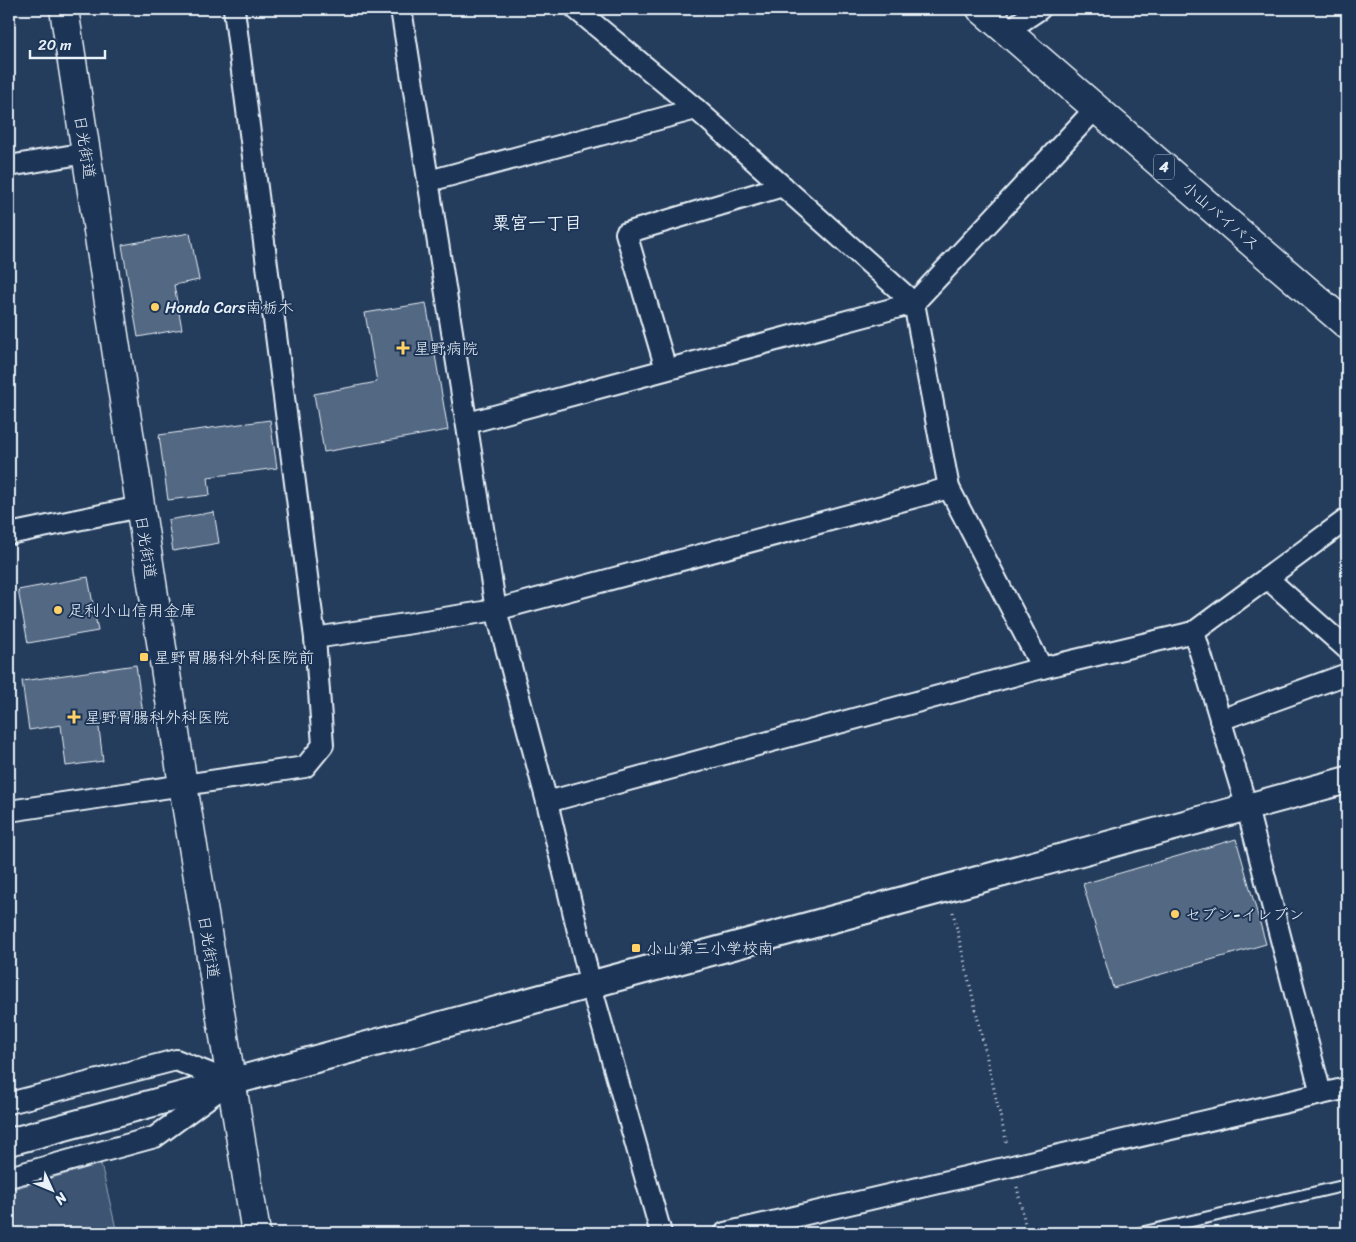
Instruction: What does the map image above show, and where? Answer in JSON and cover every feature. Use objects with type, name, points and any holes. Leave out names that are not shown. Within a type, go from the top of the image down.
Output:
[{"type":"main road","name":"日光街道","points":[[64,9],[183,785],[256,1233]]},
{"type":"main road","name":"小山バイパス","points":[[981,9],[1347,325]]},
{"type":"street","points":[[9,811],[305,767],[324,745],[315,638],[234,9]]},
{"type":"street","points":[[401,9],[468,423],[496,610],[547,802],[591,986],[661,1233]]},
{"type":"street","points":[[576,9],[696,109],[914,303],[949,488],[1042,668]]},
{"type":"street","points":[[1007,31],[1040,9]]},
{"type":"street","points":[[468,423],[914,303],[1096,108]]},
{"type":"street","points":[[429,181],[696,109]]},
{"type":"street","points":[[9,166],[86,153]]},
{"type":"street","points":[[666,369],[626,233],[782,186]]},
{"type":"street","points":[[315,638],[496,610],[949,488]]},
{"type":"street","points":[[9,534],[140,507]]},
{"type":"street","points":[[547,802],[1042,668],[1194,632],[1347,519]]},
{"type":"street","points":[[1266,578],[1347,649]]},
{"type":"street","points":[[1194,632],[1246,808],[1321,1094]]},
{"type":"street","points":[[1220,720],[1347,674]]},
{"type":"street","points":[[9,1142],[1347,780]]},
{"type":"street","points":[[9,1103],[176,1060],[230,1082]]},
{"type":"street","points":[[9,1177],[155,1138],[230,1082]]},
{"type":"street","points":[[725,1233],[1347,1088]]},
{"type":"lane","points":[[1140,1233],[1347,1185]]},
{"type":"path","points":[[947,887],[1027,1233]]},
{"type":"shaded area","points":[[101,1164],[117,1233],[9,1233],[9,1190]]},
{"type":"building","name":"Honda Cars南栃木","points":[[190,233],[199,280],[174,285],[182,329],[138,337],[122,245]]},
{"type":"building","name":"星野病院","points":[[426,303],[448,430],[324,452],[314,394],[377,382],[365,313]]},
{"type":"building","points":[[270,420],[277,468],[208,477],[210,495],[168,500],[159,435]]},
{"type":"building","points":[[214,512],[219,543],[173,551],[168,520]]},
{"type":"building","name":"足利小山信用金庫","points":[[88,577],[98,631],[28,643],[18,590]]},
{"type":"building","name":"星野胃腸科外科医院","points":[[136,665],[143,714],[98,720],[103,761],[66,766],[61,725],[29,730],[22,681]]},
{"type":"building","name":"セブン-イレブン","points":[[1236,839],[1266,944],[1113,988],[1083,884]]},
{"type":"place","name":"Honda Cars南栃木","points":[[155,307]]},
{"type":"place","name":"星野病院","points":[[403,348]]},
{"type":"place","name":"足利小山信用金庫","points":[[58,610]]},
{"type":"place","name":"星野胃腸科外科医院前","points":[[144,657]]},
{"type":"place","name":"星野胃腸科外科医院","points":[[74,717]]},
{"type":"place","name":"セブン-イレブン","points":[[1175,914]]},
{"type":"place","name":"小山第三小学校南","points":[[636,948]]},
{"type":"district","name":"粟宮一丁目","points":[[537,223]]}]
